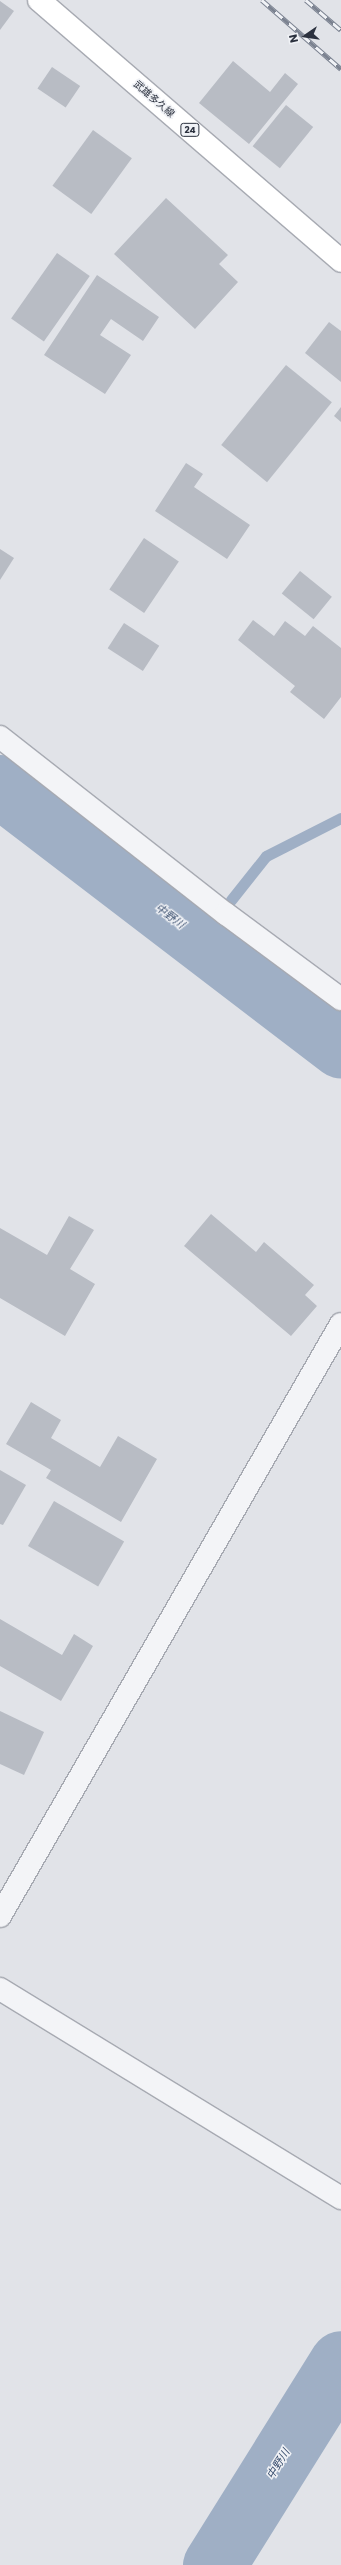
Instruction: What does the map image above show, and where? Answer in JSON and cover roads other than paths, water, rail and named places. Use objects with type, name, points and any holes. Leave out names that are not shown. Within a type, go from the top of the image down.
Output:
[{"type":"main road","name":"武雄多久線","points":[[39,0],[341,261]]},
{"type":"street","points":[[0,737],[226,914],[341,998]]},
{"type":"street","points":[[0,1916],[341,1324]]},
{"type":"street","points":[[0,1989],[341,2198]]},
{"type":"waterway","name":"中野川","points":[[0,786],[341,1047]]},
{"type":"waterway","points":[[231,900],[266,856],[341,818]]},
{"type":"waterway","name":"中野川","points":[[214,2565],[341,2362]]},
{"type":"railway","points":[[262,0],[341,69]]},
{"type":"railway","points":[[306,0],[341,30]]}]
